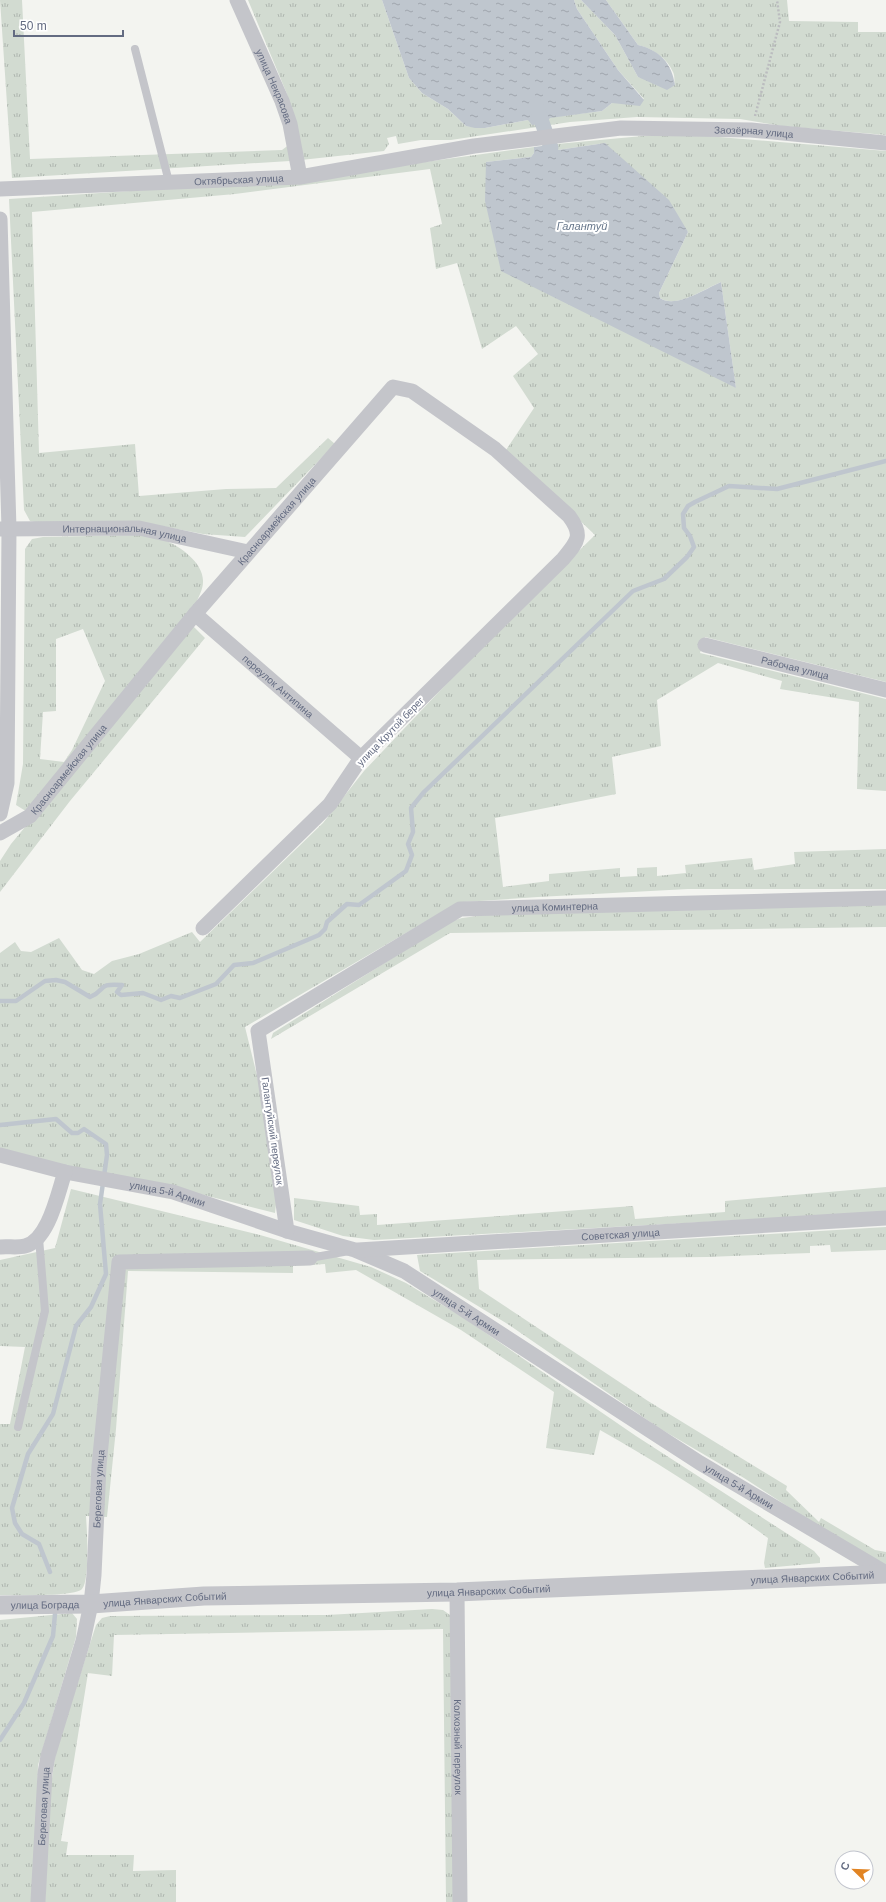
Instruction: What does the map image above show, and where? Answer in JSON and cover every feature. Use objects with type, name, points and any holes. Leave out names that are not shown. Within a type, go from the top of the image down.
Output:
[{"type":"street","name":"улица Некрасова","points":[[236,0],[282,101],[290,124],[300,177]]},
{"type":"street","name":"Заозёрная улица","points":[[474,146],[621,128],[751,130],[886,143]]},
{"type":"street","name":"Октябрьская улица","points":[[0,189],[300,177],[474,146]]},
{"type":"street","points":[[0,219],[7,783],[0,814]]},
{"type":"street","name":"Красноармейская улица","points":[[0,833],[30,816],[195,614],[393,387],[412,390],[496,449],[569,516],[575,525],[578,535]]},
{"type":"street","name":"Интернациональная улица","points":[[5,529],[139,528],[248,552]]},
{"type":"street","name":"улица Крутой берег","points":[[203,928],[330,804],[361,758],[563,559],[578,540],[578,535]]},
{"type":"street","name":"переулок Антипина","points":[[195,614],[361,758]]},
{"type":"street","name":"Рабочая улица","points":[[705,645],[886,690]]},
{"type":"street","name":"улица Коминтерна","points":[[258,1031],[460,909],[886,898]]},
{"type":"street","name":"Галантуйский переулок","points":[[258,1031],[287,1231]]},
{"type":"street","name":"улица 5-й Армии","points":[[0,1155],[65,1172],[173,1192],[287,1231],[355,1250],[404,1271],[700,1463],[885,1574]]},
{"type":"street","points":[[0,1246],[26,1246],[39,1238],[46,1227],[65,1172]]},
{"type":"street","name":"Советская улица","points":[[355,1250],[886,1218]]},
{"type":"street","name":"Береговая улица","points":[[38,1902],[45,1773],[48,1756],[83,1641],[91,1604],[94,1575],[99,1466],[119,1262],[310,1258]]},
{"type":"street","name":"улица Январских Событий","points":[[91,1604],[204,1596],[456,1592],[885,1574]]},
{"type":"street","name":"Колхозный переулок","points":[[456,1592],[460,1902]]},
{"type":"street","name":"улица Бограда","points":[[0,1605],[91,1604]]},
{"type":"lane","points":[[135,49],[169,182]]},
{"type":"lane","points":[[18,1427],[45,1310],[39,1238]]},
{"type":"lane","points":[[310,1258],[355,1250]]},
{"type":"path","points":[[751,130],[780,22],[777,0]]},
{"type":"green space","points":[[0,0],[22,0],[30,159],[282,150],[290,144],[290,161],[12,178]]},
{"type":"green space","points":[[248,0],[382,0],[409,78],[422,93],[448,109],[466,126],[485,128],[528,120],[602,111],[612,103],[644,99],[618,70],[577,9],[574,0],[581,0],[615,35],[638,77],[675,85],[674,74],[667,62],[654,51],[638,45],[606,0],[787,0],[789,21],[858,22],[858,32],[886,32],[886,135],[782,126],[740,119],[637,117],[570,122],[451,140],[421,140],[398,144],[396,136],[387,138],[389,144],[384,151],[301,160],[287,94]]},
{"type":"green space","points":[[664,134],[707,136],[886,151],[886,682],[705,637],[700,653],[886,699],[886,791],[857,789],[859,702],[780,689],[782,681],[718,663],[657,700],[661,746],[612,757],[616,794],[495,818],[503,887],[549,881],[549,874],[620,868],[620,877],[637,876],[637,868],[657,867],[657,876],[686,873],[685,865],[752,858],[754,870],[795,864],[794,852],[886,849],[886,889],[688,889],[464,902],[442,912],[245,1027],[263,1100],[278,1187],[275,1213],[188,1191],[67,1167],[0,1150],[0,953],[15,942],[21,951],[31,952],[59,938],[82,970],[94,974],[112,961],[139,954],[192,932],[200,942],[323,823],[364,771],[489,639],[595,535],[506,450],[534,408],[513,376],[538,354],[516,326],[482,349],[457,263],[436,269],[430,228],[442,224],[430,169],[235,194],[32,212],[39,453],[135,444],[139,496],[226,489],[276,488],[328,438],[335,444],[245,537],[203,534],[141,522],[30,521],[24,510],[9,199],[206,186],[330,175],[534,147],[534,153],[531,157],[486,162],[736,388],[721,282],[682,300],[667,301],[660,298],[659,293],[688,232],[605,143],[558,150],[557,144]]},
{"type":"green space","points":[[139,535],[158,538],[177,546],[190,556],[200,568],[203,582],[202,590],[196,603],[29,813],[16,805],[23,764],[25,549],[32,539],[43,537]],"holes":[[[83,629],[105,681],[72,750],[64,762],[40,759],[43,712],[56,711],[56,639]]]},
{"type":"green space","points":[[192,625],[205,638],[70,801],[0,892],[0,861],[11,844]]},
{"type":"green space","points":[[886,899],[886,927],[450,933],[271,1039],[273,1033],[434,932],[445,923],[462,918],[531,909]]},
{"type":"green space","points":[[886,1187],[886,1212],[374,1240],[343,1236],[294,1220],[294,1198],[359,1206],[360,1215],[377,1214],[377,1225],[633,1206],[635,1219],[725,1212],[725,1201]]},
{"type":"green space","points":[[71,1189],[260,1235],[371,1267],[406,1283],[464,1318],[636,1436],[814,1551],[820,1558],[820,1563],[765,1568],[764,1563],[768,1538],[727,1509],[644,1455],[600,1430],[594,1455],[546,1448],[554,1392],[461,1330],[356,1270],[326,1273],[325,1264],[293,1266],[293,1273],[128,1271],[116,1429],[107,1517],[86,1516],[87,1566],[85,1584],[82,1589],[77,1592],[44,1595],[0,1595],[0,1424],[10,1424],[25,1347],[0,1346],[0,1260],[55,1248]]},
{"type":"green space","points":[[886,1227],[886,1250],[831,1252],[830,1245],[810,1246],[810,1253],[707,1257],[477,1260],[479,1289],[648,1401],[787,1486],[786,1490],[819,1522],[821,1518],[875,1550],[886,1552],[886,1565],[821,1528],[744,1478],[659,1428],[506,1323],[420,1271],[417,1255]]},
{"type":"green space","points":[[432,1609],[443,1610],[450,1615],[457,1902],[446,1902],[443,1629],[114,1635],[112,1676],[88,1673],[61,1841],[68,1842],[66,1855],[134,1855],[133,1871],[176,1870],[176,1902],[45,1902],[50,1792],[56,1751],[96,1625],[102,1618],[110,1616],[327,1615]]},
{"type":"green space","points":[[72,1613],[77,1619],[76,1637],[38,1765],[34,1902],[0,1902],[0,1620]]},
{"type":"water","points":[[382,0],[574,0],[577,9],[618,70],[644,100],[640,106],[612,103],[602,111],[550,118],[546,123],[532,125],[528,120],[485,128],[466,126],[448,109],[422,93],[409,78]]},
{"type":"water","points":[[581,0],[606,0],[638,45],[653,50],[664,59],[671,71],[675,85],[667,90],[638,77],[615,35]]},
{"type":"water","name":"Галантуй","points":[[605,143],[669,200],[688,232],[659,293],[660,298],[666,301],[682,300],[721,282],[736,388],[501,271],[485,201],[486,162],[531,157],[534,153],[534,147],[557,144],[558,150]]},
{"type":"waterway","points":[[536,105],[551,148]]},
{"type":"waterway","points":[[0,1001],[16,1001],[45,981],[56,980],[65,982],[90,997],[99,992],[105,986],[122,985],[117,992],[121,995],[143,993],[161,1000],[171,996],[180,998],[216,984],[234,965],[253,963],[319,935],[325,929],[327,922],[347,904],[359,905],[406,871],[412,855],[408,844],[413,832],[411,808],[424,792],[633,591],[664,579],[687,557],[694,547],[690,536],[684,528],[683,514],[688,506],[729,486],[777,489],[886,461]]},
{"type":"waterway","points":[[0,1125],[56,1119],[72,1133],[78,1133],[84,1129],[106,1144],[107,1155],[100,1204],[106,1274],[91,1307],[76,1326],[53,1414],[28,1454],[12,1508],[15,1523],[22,1534],[39,1544],[50,1572]]},
{"type":"waterway","points":[[0,1740],[24,1703],[53,1636],[55,1614]]}]
